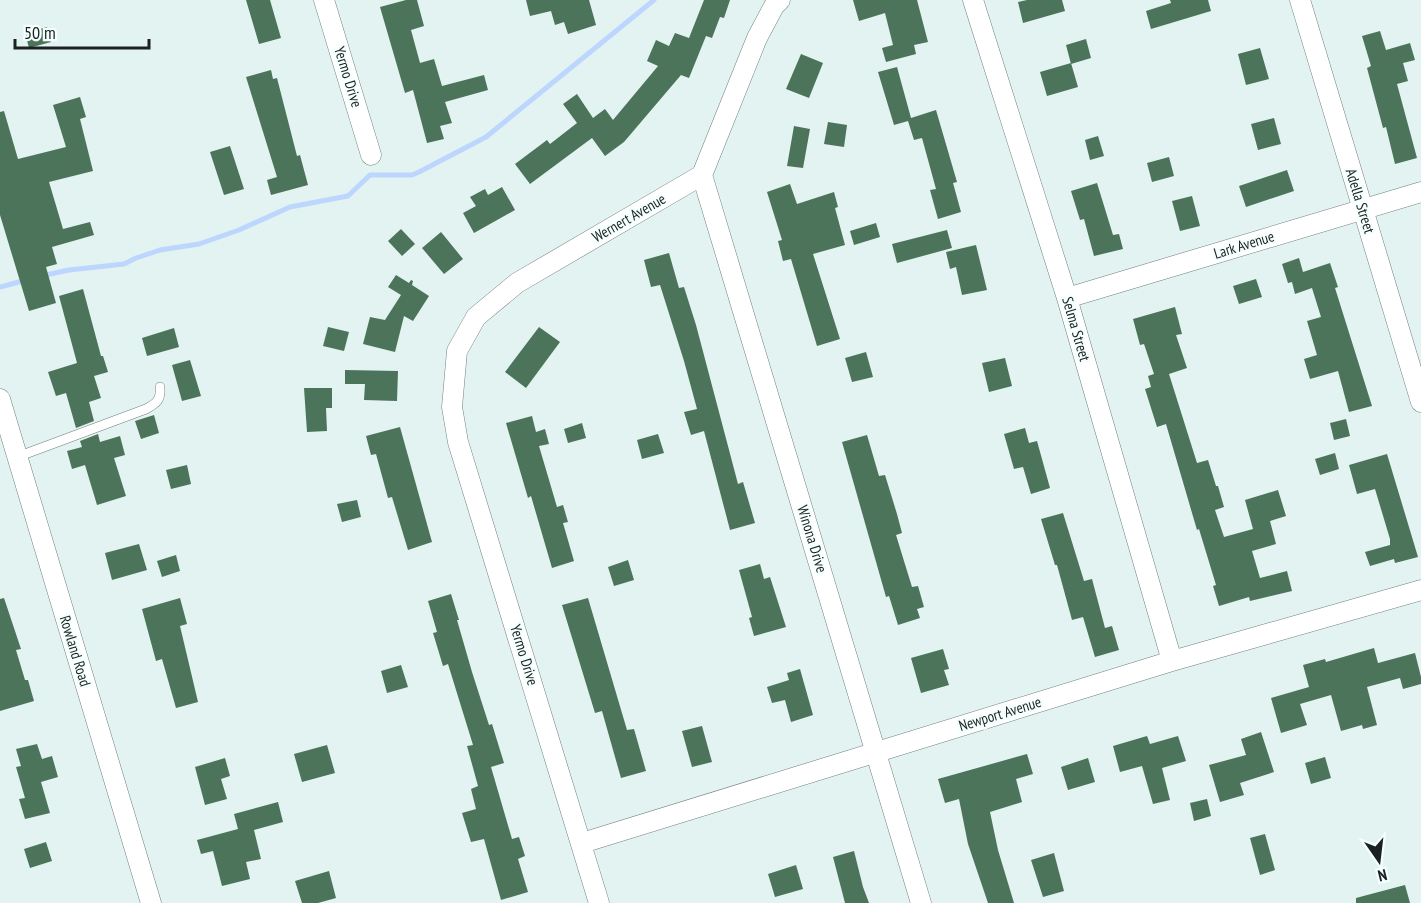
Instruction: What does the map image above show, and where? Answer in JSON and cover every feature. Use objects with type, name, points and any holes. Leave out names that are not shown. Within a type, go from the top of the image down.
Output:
[{"type":"street","name":"Yermo Drive","points":[[324,0],[371,155]]},
{"type":"street","points":[[702,175],[757,38],[774,6],[780,0]]},
{"type":"street","name":"Selma Street","points":[[973,0],[1066,298],[1172,661]]},
{"type":"street","name":"Adella Street","points":[[1300,0],[1421,402]]},
{"type":"street","name":"Wernert Avenue","points":[[452,407],[457,351],[476,317],[517,283],[702,175]]},
{"type":"street","name":"Winona Drive","points":[[702,175],[921,903]]},
{"type":"street","name":"Lark Avenue","points":[[1066,298],[1421,192]]},
{"type":"street","name":"Rowland Road","points":[[0,399],[151,903]]},
{"type":"street","name":"Yermo Drive","points":[[452,407],[458,442],[599,903]]},
{"type":"street","name":"Newport Avenue","points":[[582,843],[1172,661],[1421,590]]},
{"type":"lane","points":[[17,457],[146,409],[156,404],[160,397],[160,387]]},
{"type":"building","points":[[246,0],[270,0],[281,38],[259,44]]},
{"type":"building","points":[[406,0],[417,0],[424,26],[411,30],[420,63],[434,59],[442,86],[484,75],[488,90],[445,102],[452,123],[440,126],[444,139],[427,143],[413,90],[405,93],[380,7]]},
{"type":"building","points":[[526,0],[589,0],[596,25],[568,34],[564,22],[555,25],[551,11],[530,16]]},
{"type":"building","points":[[704,0],[730,0],[724,18],[720,17],[712,38],[706,36],[689,78],[681,75],[624,142],[605,156],[592,138],[530,184],[515,164],[547,140],[550,144],[577,123],[563,104],[577,94],[593,118],[605,109],[613,120],[658,66],[647,61],[656,40],[669,46],[675,33],[689,38]]},
{"type":"building","points":[[853,0],[917,0],[928,42],[914,45],[916,54],[886,62],[882,48],[893,45],[885,13],[859,21]]},
{"type":"building","points":[[1062,0],[1065,11],[1023,23],[1018,2]]},
{"type":"building","points":[[1170,0],[1208,0],[1211,11],[1151,29],[1146,11],[1171,3]]},
{"type":"building","points":[[47,27],[51,42],[29,48],[25,33]]},
{"type":"building","points":[[1380,31],[1386,50],[1410,43],[1415,60],[1403,63],[1408,81],[1397,84],[1417,158],[1395,164],[1367,68],[1371,66],[1362,36]]},
{"type":"building","points":[[1086,39],[1091,58],[1071,64],[1066,45]]},
{"type":"building","points":[[1260,48],[1269,79],[1246,85],[1238,54]]},
{"type":"building","points":[[801,54],[823,63],[809,98],[786,89]]},
{"type":"building","points":[[1071,63],[1078,87],[1047,96],[1040,72]]},
{"type":"building","points":[[897,67],[911,118],[936,110],[957,182],[953,183],[961,212],[938,219],[930,190],[936,189],[922,138],[914,140],[908,121],[894,125],[878,72]]},
{"type":"building","points":[[271,70],[273,79],[277,78],[297,156],[300,155],[308,185],[271,195],[267,180],[277,177],[246,77]]},
{"type":"building","points":[[80,97],[86,117],[80,119],[93,171],[49,182],[63,229],[90,222],[94,235],[52,247],[57,264],[46,267],[56,303],[29,311],[0,215],[0,112],[4,111],[18,159],[66,147],[53,105]]},
{"type":"building","points":[[1274,118],[1281,144],[1258,150],[1251,124]]},
{"type":"building","points":[[828,122],[847,125],[844,147],[824,144]]},
{"type":"building","points":[[794,126],[810,129],[803,168],[787,166]]},
{"type":"building","points":[[1098,136],[1104,156],[1090,160],[1085,140]]},
{"type":"building","points":[[230,146],[244,189],[224,195],[210,152]]},
{"type":"building","points":[[1169,157],[1174,176],[1152,182],[1147,163]]},
{"type":"building","points":[[1287,170],[1294,191],[1246,207],[1239,186]]},
{"type":"building","points":[[1097,183],[1113,235],[1119,234],[1123,249],[1094,256],[1084,219],[1080,220],[1071,191]]},
{"type":"building","points":[[790,184],[797,204],[834,192],[838,207],[835,208],[845,245],[813,254],[840,339],[817,346],[791,259],[783,261],[778,241],[782,240],[767,192]]},
{"type":"building","points":[[502,187],[515,210],[474,233],[463,213],[476,206],[470,197],[485,189],[488,195]]},
{"type":"building","points":[[1192,196],[1200,226],[1180,231],[1172,201]]},
{"type":"building","points":[[876,223],[880,237],[854,245],[850,231]]},
{"type":"building","points":[[401,229],[415,244],[402,256],[388,241]]},
{"type":"building","points":[[947,230],[952,248],[897,263],[892,244]]},
{"type":"building","points":[[441,232],[463,259],[444,274],[422,248]]},
{"type":"building","points":[[976,245],[987,290],[962,295],[956,267],[950,269],[946,252]]},
{"type":"building","points":[[669,253],[679,288],[684,287],[696,325],[738,484],[743,482],[755,523],[730,530],[704,431],[691,435],[684,412],[697,409],[660,285],[651,287],[644,260]]},
{"type":"building","points":[[1299,258],[1303,272],[1330,263],[1338,287],[1335,288],[1372,406],[1349,412],[1338,371],[1310,379],[1304,359],[1317,355],[1307,321],[1321,317],[1312,288],[1295,294],[1292,282],[1288,283],[1282,264]]},
{"type":"building","points":[[396,275],[409,283],[413,281],[412,285],[429,296],[413,321],[404,316],[395,352],[363,344],[370,317],[385,320],[401,295],[388,287]]},
{"type":"building","points":[[1256,279],[1262,297],[1239,304],[1233,286]]},
{"type":"building","points":[[83,289],[101,356],[103,356],[108,372],[94,376],[101,398],[89,402],[94,421],[76,428],[66,393],[56,396],[48,372],[77,363],[59,296]]},
{"type":"building","points":[[1175,307],[1182,334],[1176,335],[1187,368],[1169,374],[1197,463],[1208,460],[1216,486],[1218,486],[1224,507],[1215,510],[1224,537],[1253,529],[1245,500],[1278,490],[1286,516],[1270,521],[1276,544],[1252,551],[1260,578],[1287,571],[1292,591],[1250,601],[1249,597],[1219,606],[1213,586],[1216,585],[1199,529],[1197,530],[1166,424],[1157,427],[1145,389],[1151,387],[1148,376],[1154,374],[1144,344],[1140,345],[1133,319]]},
{"type":"building","points":[[328,327],[349,332],[344,351],[323,346]]},
{"type":"building","points":[[539,327],[560,342],[526,388],[505,372]]},
{"type":"building","points":[[174,328],[179,347],[147,356],[142,338]]},
{"type":"building","points":[[866,352],[873,377],[852,382],[845,358]]},
{"type":"building","points":[[1005,358],[1012,386],[989,392],[982,363]]},
{"type":"building","points":[[190,360],[201,396],[182,401],[172,365]]},
{"type":"building","points":[[345,370],[398,371],[397,401],[364,400],[365,384],[345,384]]},
{"type":"building","points":[[304,388],[332,388],[332,408],[326,408],[327,431],[307,432]]},
{"type":"building","points":[[154,415],[159,433],[141,439],[135,421]]},
{"type":"building","points":[[532,416],[536,432],[545,429],[549,444],[539,446],[557,507],[563,505],[568,522],[563,523],[574,561],[552,568],[506,423]]},
{"type":"building","points":[[1346,419],[1350,436],[1334,440],[1330,423]]},
{"type":"building","points":[[582,423],[586,438],[568,443],[564,429]]},
{"type":"building","points":[[400,427],[432,542],[408,550],[392,497],[388,498],[376,454],[371,455],[366,436]]},
{"type":"building","points":[[1025,428],[1029,443],[1037,441],[1050,488],[1031,494],[1023,467],[1014,469],[1004,434]]},
{"type":"building","points":[[98,434],[100,442],[120,436],[125,455],[114,458],[126,496],[97,505],[85,465],[72,469],[67,451],[82,447],[80,441]]},
{"type":"building","points":[[658,434],[664,453],[642,459],[637,440]]},
{"type":"building","points":[[867,435],[879,476],[885,475],[897,514],[902,533],[896,535],[912,587],[918,586],[924,607],[917,609],[920,618],[898,625],[889,596],[886,597],[842,442]]},
{"type":"building","points":[[1335,453],[1339,469],[1320,475],[1315,459]]},
{"type":"building","points":[[1387,454],[1418,557],[1395,563],[1394,559],[1370,566],[1365,552],[1390,545],[1390,539],[1375,489],[1357,494],[1349,465]]},
{"type":"building","points":[[187,465],[191,484],[171,489],[166,470]]},
{"type":"building","points":[[357,500],[361,517],[342,522],[337,504]]},
{"type":"building","points":[[1063,513],[1084,581],[1092,579],[1105,628],[1112,626],[1119,650],[1095,657],[1083,617],[1072,620],[1041,519]]},
{"type":"building","points":[[139,544],[147,570],[112,580],[105,553]]},
{"type":"building","points":[[176,555],[180,571],[162,577],[157,561]]},
{"type":"building","points":[[628,560],[634,580],[614,586],[608,567]]},
{"type":"building","points":[[760,564],[764,579],[770,577],[786,627],[754,636],[749,618],[752,617],[739,570]]},
{"type":"building","points":[[451,594],[472,672],[504,763],[491,767],[512,839],[519,837],[525,856],[518,859],[528,892],[501,900],[484,839],[471,842],[462,813],[476,809],[471,789],[478,786],[467,746],[473,745],[448,664],[443,666],[433,633],[437,632],[428,601]]},
{"type":"building","points":[[4,598],[21,649],[16,650],[34,701],[0,711],[0,599]]},
{"type":"building","points":[[180,598],[187,624],[180,626],[198,702],[176,708],[162,659],[156,661],[142,609]]},
{"type":"building","points":[[588,598],[627,730],[634,729],[646,771],[621,778],[602,711],[595,713],[562,605]]},
{"type":"building","points":[[1374,648],[1378,663],[1415,653],[1421,684],[1403,689],[1400,678],[1367,687],[1377,725],[1363,729],[1362,725],[1341,731],[1331,695],[1300,704],[1307,725],[1281,733],[1271,698],[1309,687],[1303,665],[1325,659],[1326,662]]},
{"type":"building","points":[[943,649],[949,669],[944,670],[949,685],[921,693],[911,658]]},
{"type":"building","points":[[401,665],[408,687],[387,693],[381,671]]},
{"type":"building","points":[[800,669],[813,715],[791,722],[785,700],[772,703],[767,687],[789,680],[787,673]]},
{"type":"building","points":[[702,726],[712,762],[692,767],[682,731]]},
{"type":"building","points":[[1261,732],[1274,772],[1240,783],[1244,795],[1220,802],[1209,765],[1246,755],[1241,739]]},
{"type":"building","points":[[1147,736],[1150,744],[1178,736],[1186,761],[1162,768],[1170,800],[1153,804],[1142,766],[1120,772],[1113,746]]},
{"type":"building","points":[[37,744],[42,759],[52,756],[58,777],[41,782],[50,813],[25,819],[19,799],[25,798],[16,767],[21,766],[16,749]]},
{"type":"building","points":[[327,745],[335,773],[302,782],[294,754]]},
{"type":"building","points":[[1027,754],[1033,774],[1016,779],[1022,802],[990,812],[998,850],[1014,903],[988,903],[968,844],[959,799],[945,803],[938,779]]},
{"type":"building","points":[[1325,757],[1331,778],[1311,784],[1305,763]]},
{"type":"building","points":[[225,758],[230,776],[221,779],[227,799],[205,805],[195,767]]},
{"type":"building","points":[[1088,758],[1095,782],[1068,790],[1061,767]]},
{"type":"building","points":[[1207,799],[1211,816],[1194,821],[1190,803]]},
{"type":"building","points":[[278,802],[283,822],[254,830],[261,859],[246,862],[250,879],[222,886],[213,851],[201,854],[197,840],[238,829],[234,814]]},
{"type":"building","points":[[1265,834],[1275,870],[1260,875],[1250,838]]},
{"type":"building","points":[[46,842],[52,861],[30,868],[24,849]]},
{"type":"building","points":[[854,851],[869,903],[845,903],[833,857]]},
{"type":"building","points":[[1054,853],[1064,891],[1043,897],[1031,860]]},
{"type":"building","points":[[796,865],[803,889],[775,897],[768,874]]},
{"type":"building","points":[[329,871],[336,898],[318,903],[302,903],[295,881]]},
{"type":"building","points":[[1405,885],[1410,903],[1356,903],[1356,898]]},
{"type":"waterway","points":[[41,276],[69,270],[124,264],[160,250],[199,244],[239,230],[290,207],[348,196],[370,175],[412,175],[419,172],[486,137],[654,0]]},
{"type":"waterway","points":[[0,287],[26,280]]}]
